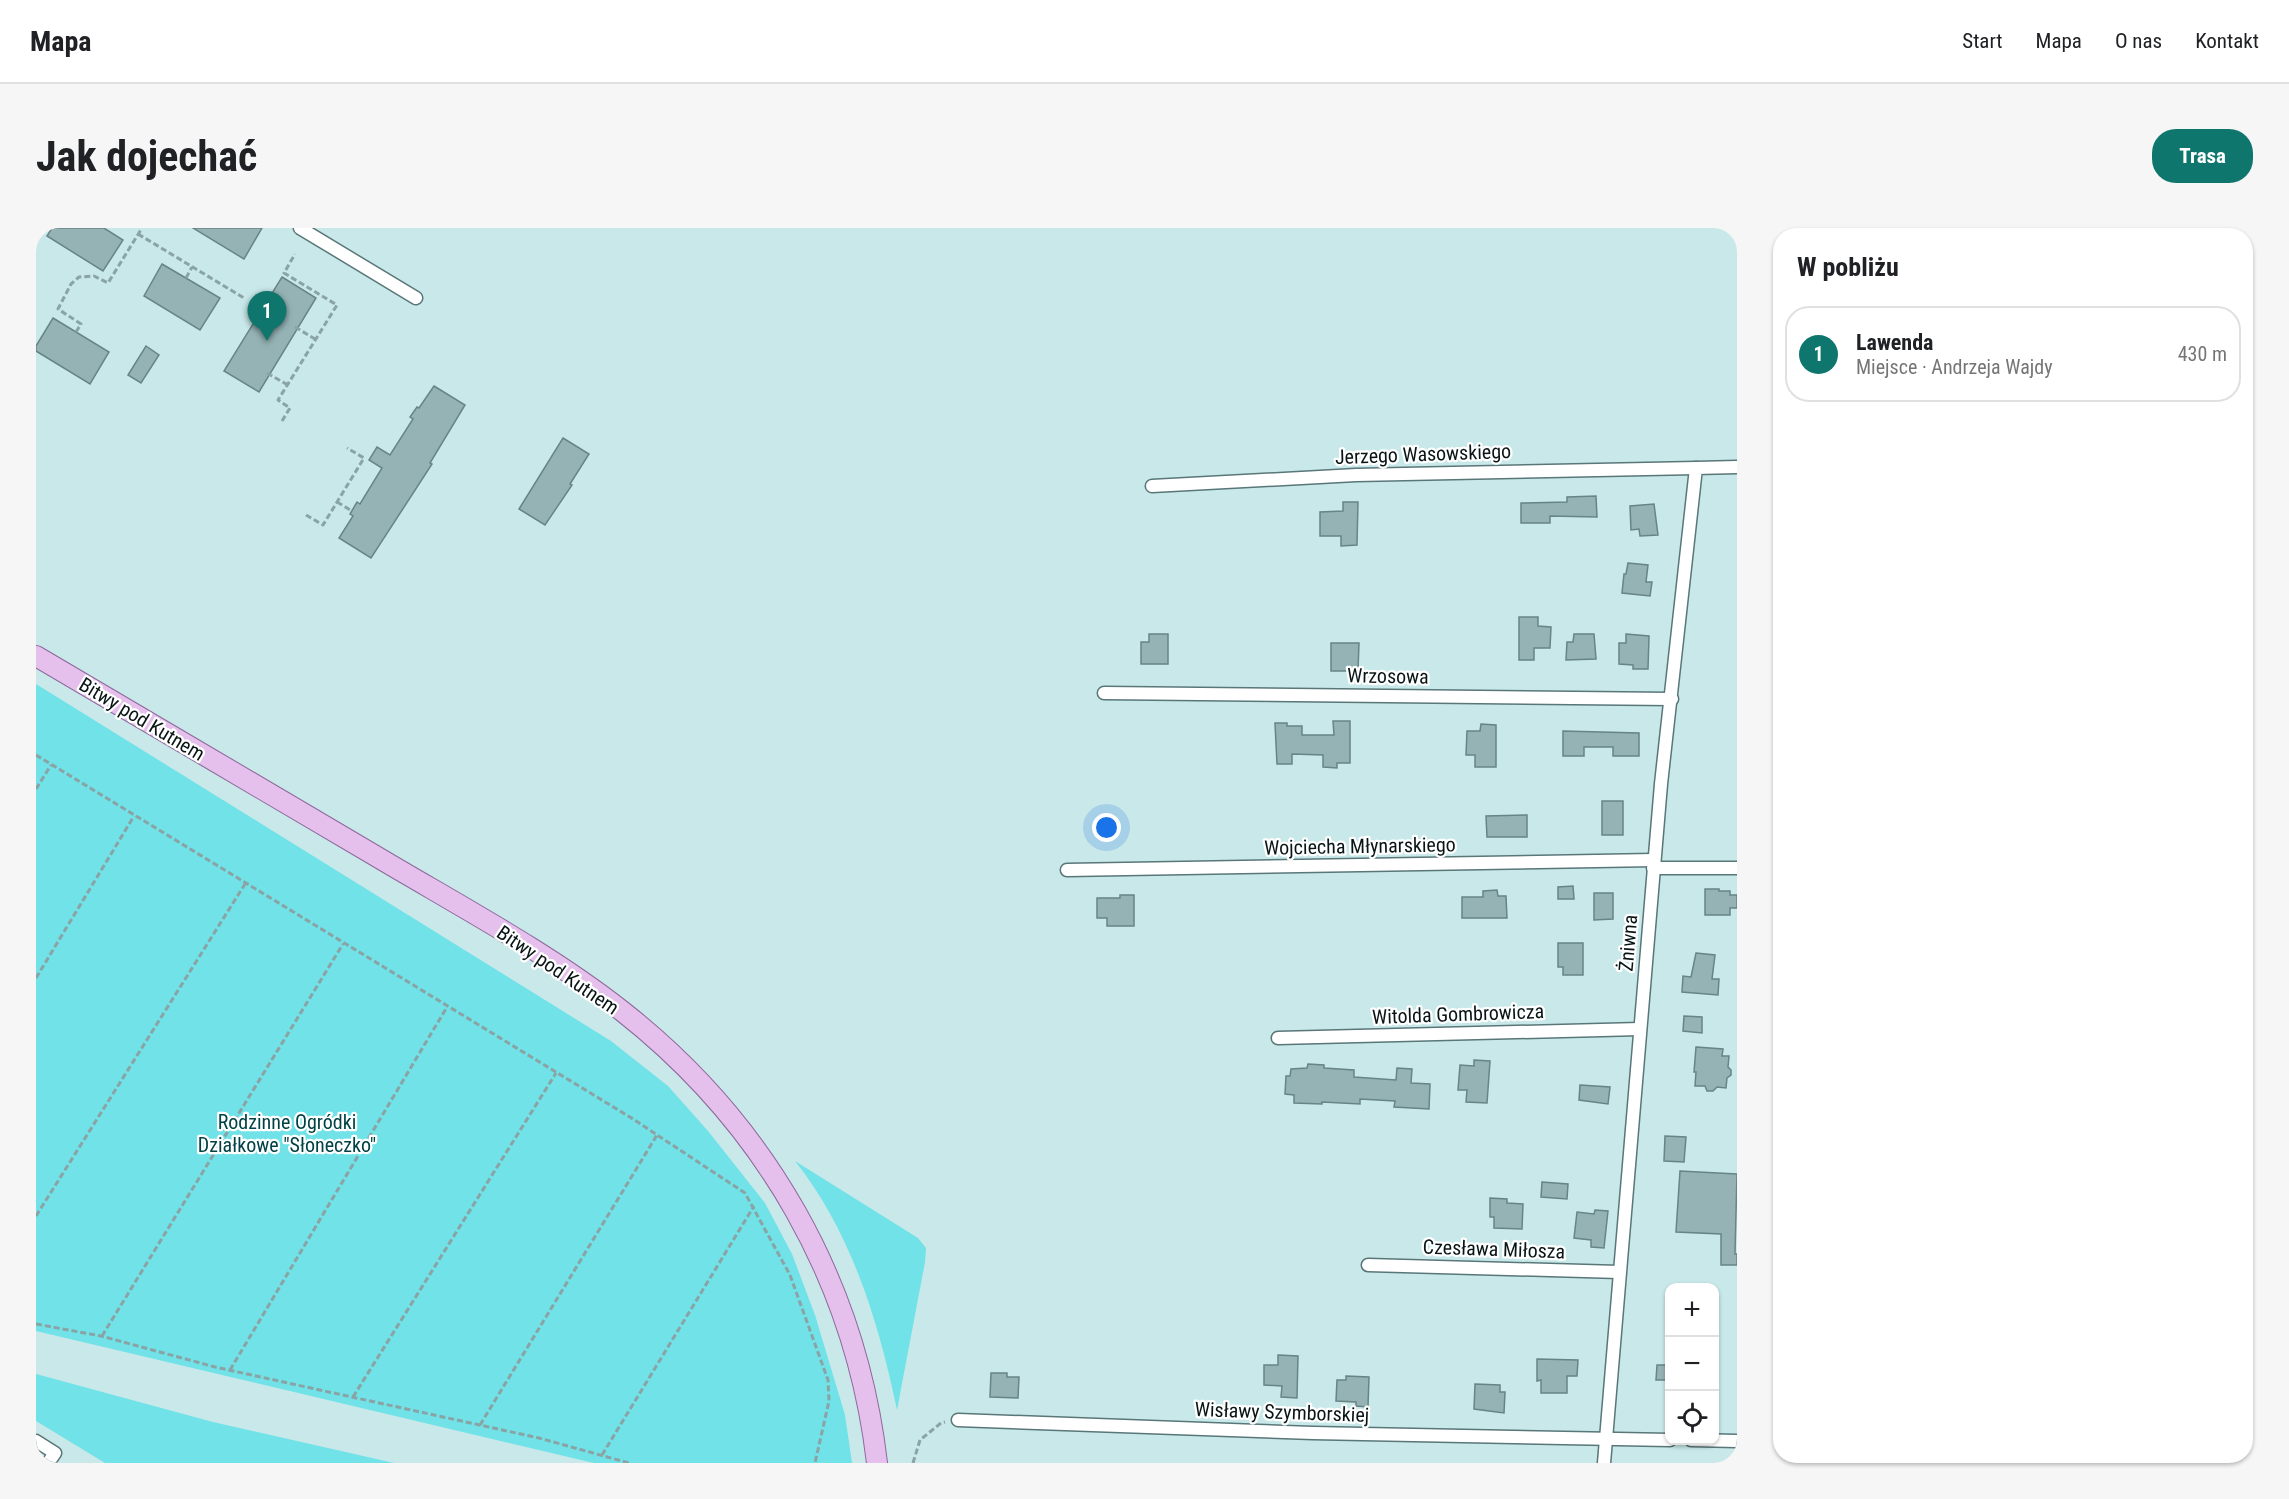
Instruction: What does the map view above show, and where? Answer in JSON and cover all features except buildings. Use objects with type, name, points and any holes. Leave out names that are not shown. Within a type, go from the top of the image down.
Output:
[{"type":"main road","name":"Bitwy pod Kutnem","points":[[36,656],[480,918],[584,984],[623,1011],[658,1041],[714,1098],[756,1149],[806,1227],[840,1303],[852,1342],[866,1396],[877,1463]]},
{"type":"street","points":[[300,228],[417,298]]},
{"type":"street","points":[[1696,468],[1737,467]]},
{"type":"street","name":"Jerzego Wasowskiego","points":[[1152,486],[1356,475],[1696,468]]},
{"type":"street","name":"Żniwna","points":[[1604,1463],[1654,864],[1696,468]]},
{"type":"street","name":"Wrzosowa","points":[[1104,693],[1671,699]]},
{"type":"street","name":"Wojciecha Młynarskiego","points":[[1067,870],[1654,864],[1737,868]]},
{"type":"street","name":"Witolda Gombrowicza","points":[[1278,1038],[1640,1029]]},
{"type":"street","name":"Czesława Miłosza","points":[[1368,1265],[1619,1272]]},
{"type":"street","name":"Wisławy Szymborskiej","points":[[958,1420],[1313,1433],[1665,1440]]},
{"type":"street","points":[[36,1441],[54,1453],[48,1463]]},
{"type":"street","points":[[1719,1441],[1737,1441]]},
{"type":"path","points":[[76,332],[81,324],[58,309],[64,294],[79,277],[94,276],[108,283],[142,228]]},
{"type":"path","points":[[138,234],[244,298]]},
{"type":"path","points":[[282,422],[291,408],[278,400],[337,305],[284,273],[295,254]]},
{"type":"path","points":[[186,278],[192,267]]},
{"type":"path","points":[[295,327],[315,339]]},
{"type":"path","points":[[267,373],[288,385]]},
{"type":"path","points":[[306,515],[323,525],[364,458],[347,448]]},
{"type":"path","points":[[337,502],[352,511]]},
{"type":"path","points":[[36,756],[657,1135],[746,1193],[797,1290],[828,1380],[829,1401],[815,1463]]},
{"type":"path","points":[[36,789],[51,765]]},
{"type":"path","points":[[36,978],[134,816]]},
{"type":"path","points":[[36,1216],[245,884]]},
{"type":"path","points":[[101,1336],[343,944]]},
{"type":"path","points":[[230,1370],[447,1007]]},
{"type":"path","points":[[353,1397],[556,1073]]},
{"type":"path","points":[[480,1425],[657,1135]]},
{"type":"path","points":[[602,1455],[754,1206]]},
{"type":"path","points":[[36,1324],[101,1336],[230,1370],[539,1438],[629,1463]]},
{"type":"path","points":[[912,1463],[920,1440],[941,1423],[958,1420]]},
{"type":"green space","name":"Rodzinne Ogródki Działkowe \"Słoneczko\"","points":[[36,684],[611,1041],[668,1086],[708,1131],[765,1203],[792,1254],[815,1315],[845,1415],[852,1463],[594,1463],[36,1331]]},
{"type":"green space","points":[[795,1161],[918,1238],[926,1248],[897,1410],[872,1311],[860,1279],[832,1217],[815,1188]]},
{"type":"green space","points":[[36,1374],[213,1422],[394,1463],[105,1463],[36,1421]]},
{"type":"place","name":"Lawenda","points":[[267,341]]}]
